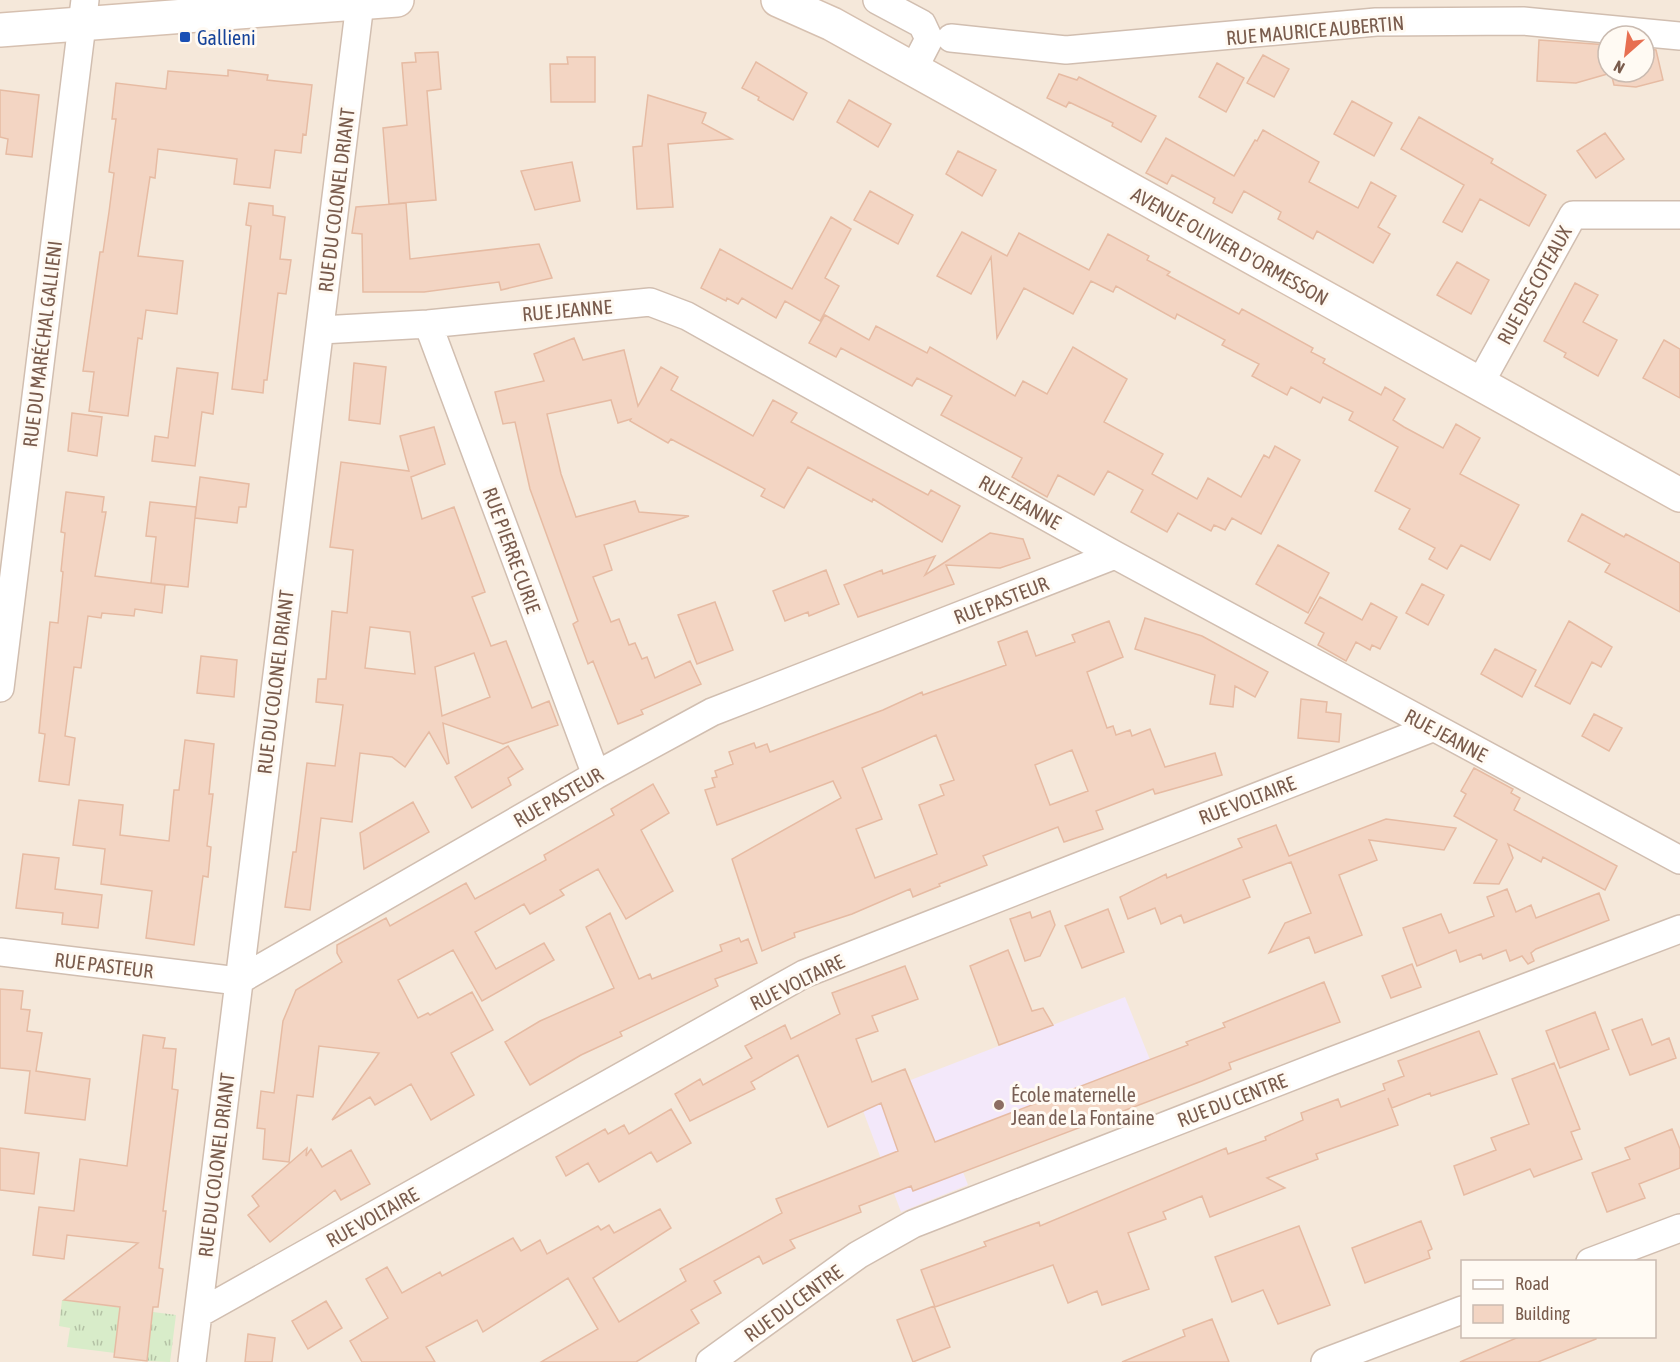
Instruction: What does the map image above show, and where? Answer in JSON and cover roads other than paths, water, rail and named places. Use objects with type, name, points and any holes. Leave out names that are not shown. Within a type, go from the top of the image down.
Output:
[{"type":"main road","points":[[0,30],[84,11],[397,0]]},
{"type":"main road","name":"AVENUE OLIVIER D'ORMESSON","points":[[778,0],[831,24],[1680,495]]},
{"type":"street","points":[[877,0],[922,24],[929,39],[913,70]]},
{"type":"street","name":"RUE DU COLONEL DRIANT","points":[[192,1362],[360,3]]},
{"type":"street","name":"RUE DU MARÉCHAL GALLIENI","points":[[0,688],[84,11]]},
{"type":"street","name":"RUE MAURICE AUBERTIN","points":[[951,38],[1066,50],[1376,22],[1523,21],[1680,36]]},
{"type":"street","name":"RUE DES COTEAUX","points":[[1479,385],[1573,215],[1680,215]]},
{"type":"street","name":"RUE JEANNE","points":[[321,330],[428,324],[650,302],[687,316],[1115,555],[1680,860]]},
{"type":"street","name":"RUE PIERRE CURIE","points":[[428,324],[596,775]]},
{"type":"street","name":"RUE PASTEUR","points":[[0,952],[238,981],[596,775],[712,712],[1115,555]]},
{"type":"street","name":"RUE VOLTAIRE","points":[[198,1314],[804,974],[1432,728]]},
{"type":"street","name":"RUE DU CENTRE","points":[[710,1362],[858,1255],[913,1224],[1329,1062],[1680,929]]},
{"type":"street","points":[[1595,1260],[1680,1228]]},
{"type":"street","points":[[1325,1362],[1461,1310]]},
{"type":"place","name":"Gallieni","points":[[185,37]]},
{"type":"place","name":"École maternelle Jean de La Fontaine","points":[[999,1105]]}]
